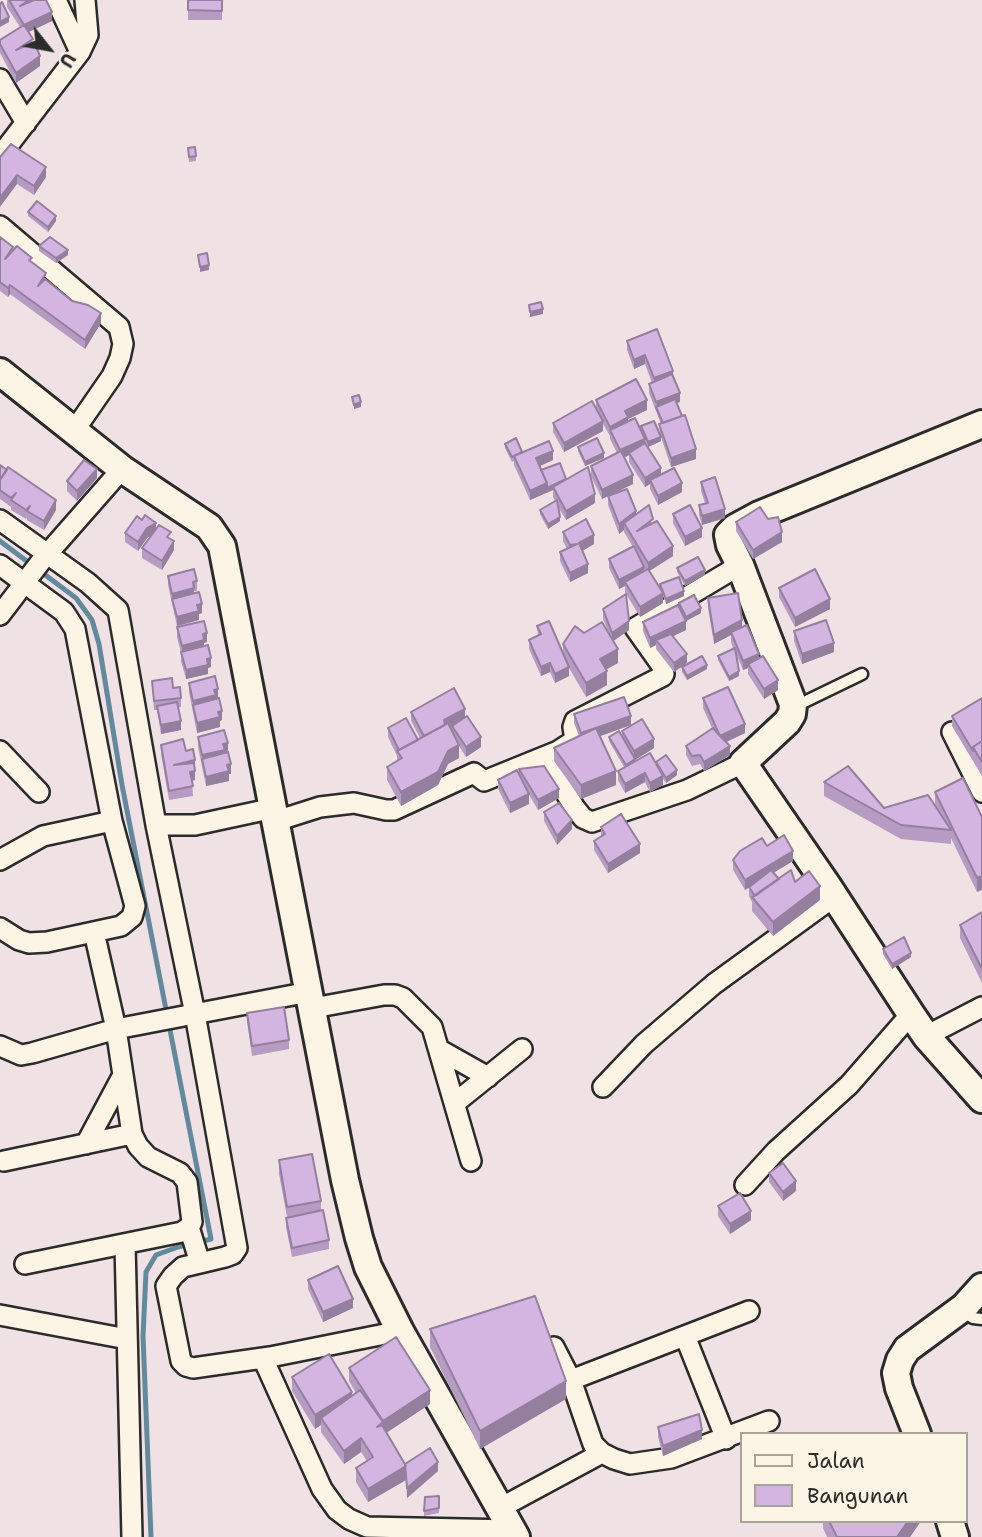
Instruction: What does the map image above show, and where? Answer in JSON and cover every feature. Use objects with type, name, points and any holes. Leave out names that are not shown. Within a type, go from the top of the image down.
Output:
[{"type":"street","points":[[57,0],[80,52]]},
{"type":"street","points":[[0,156],[80,52],[88,35],[85,0]]},
{"type":"street","points":[[0,79],[26,123]]},
{"type":"street","points":[[0,226],[119,327],[122,344],[120,358],[112,376],[74,431]]},
{"type":"street","points":[[0,372],[122,468],[209,527],[222,546],[345,1180],[359,1238],[368,1267],[400,1331],[509,1525]]},
{"type":"street","points":[[544,758],[575,808],[583,818],[592,821],[687,790],[743,763],[787,722],[793,706],[728,535],[759,515],[982,424]]},
{"type":"street","points":[[0,615],[36,568],[122,468]]},
{"type":"street","points":[[0,520],[36,568],[75,629],[112,821],[135,906],[132,917],[121,926],[30,943],[19,940],[0,928]]},
{"type":"street","points":[[0,565],[36,568],[88,583],[118,610],[156,825],[179,1017],[237,1248],[233,1254],[225,1257],[199,1259],[183,1267],[166,1286],[181,1361],[193,1368],[270,1357],[400,1331]]},
{"type":"street","points":[[156,825],[195,825],[354,803],[394,810],[474,773],[484,781],[544,758],[575,740],[575,721],[663,676],[662,667],[635,628],[740,565]]},
{"type":"street","points":[[952,732],[982,792]]},
{"type":"street","points":[[0,751],[39,792]]},
{"type":"street","points":[[743,763],[835,896],[926,1036],[982,1099]]},
{"type":"street","points":[[0,860],[43,836],[112,821]]},
{"type":"street","points":[[603,1087],[644,1044],[714,984],[835,896]]},
{"type":"street","points":[[94,932],[116,1029],[132,1134],[148,1157],[180,1174],[187,1182],[191,1231],[199,1259]]},
{"type":"street","points":[[0,1045],[21,1055],[116,1029],[179,1017],[311,1000],[395,995],[403,998],[432,1027],[471,1161]]},
{"type":"street","points":[[926,1036],[982,1007]]},
{"type":"street","points":[[746,1185],[776,1151],[849,1085],[911,1014]]},
{"type":"street","points":[[455,1103],[522,1049]]},
{"type":"street","points":[[440,1050],[488,1077]]},
{"type":"street","points":[[86,1144],[123,1075]]},
{"type":"street","points":[[4,1161],[132,1134]]},
{"type":"street","points":[[25,1264],[191,1231]]},
{"type":"street","points":[[125,1244],[132,1537]]},
{"type":"street","points":[[915,1432],[899,1388],[896,1373],[900,1360],[907,1349],[971,1314],[982,1287]]},
{"type":"street","points":[[571,1380],[749,1311]]},
{"type":"street","points":[[0,1315],[127,1339]]},
{"type":"street","points":[[685,1336],[726,1439]]},
{"type":"street","points":[[554,1347],[571,1380],[589,1434],[601,1453],[630,1464],[671,1458],[740,1433]]},
{"type":"street","points":[[270,1357],[267,1365],[322,1489],[337,1510],[367,1527],[509,1525],[601,1453]]},
{"type":"street","points":[[743,1432],[769,1421]]},
{"type":"lane","points":[[793,706],[862,674]]},
{"type":"building","points":[[9,0],[29,0],[20,6],[34,0],[46,0],[52,12],[24,25]]},
{"type":"building","points":[[188,0],[222,0],[222,11],[188,10]]},
{"type":"building","points":[[2,2],[9,17],[0,22],[0,4]]},
{"type":"building","points":[[24,25],[33,39],[16,50],[34,42],[40,56],[16,73],[0,40]]},
{"type":"building","points":[[11,144],[46,167],[34,186],[17,175],[0,198],[0,157]]},
{"type":"building","points":[[195,147],[196,156],[189,157],[188,148]]},
{"type":"building","points":[[37,201],[56,216],[48,227],[28,212]]},
{"type":"building","points":[[0,237],[13,247],[5,259],[17,246],[46,273],[38,286],[45,279],[72,301],[88,305],[101,313],[85,340],[10,285],[8,288],[0,282]]},
{"type":"building","points":[[50,237],[68,250],[56,258],[39,246]]},
{"type":"building","points":[[207,253],[209,265],[200,267],[198,255]]},
{"type":"building","points":[[541,302],[543,309],[530,312],[529,305]]},
{"type":"building","points":[[657,329],[673,371],[654,378],[645,355],[634,360],[627,341]]},
{"type":"building","points":[[672,374],[680,393],[656,402],[649,384]]},
{"type":"building","points":[[636,379],[647,400],[625,411],[628,417],[610,427],[596,400]]},
{"type":"building","points":[[359,395],[361,402],[354,405],[352,397]]},
{"type":"building","points":[[675,399],[682,416],[663,423],[656,407]]},
{"type":"building","points":[[592,401],[603,421],[564,443],[553,423]]},
{"type":"building","points":[[685,415],[696,449],[671,458],[659,424]]},
{"type":"building","points":[[635,418],[645,439],[620,450],[610,430]]},
{"type":"building","points":[[654,421],[661,437],[648,442],[641,426]]},
{"type":"building","points":[[516,438],[522,452],[512,457],[505,444]]},
{"type":"building","points":[[597,438],[604,453],[585,462],[578,447]]},
{"type":"building","points":[[549,441],[553,451],[536,458],[547,483],[530,491],[514,456]]},
{"type":"building","points":[[645,443],[661,468],[645,478],[629,453]]},
{"type":"building","points":[[621,451],[633,475],[602,490],[591,466]]},
{"type":"building","points":[[84,460],[97,469],[77,491],[67,481]]},
{"type":"building","points":[[560,463],[566,479],[547,488],[541,470]]},
{"type":"building","points":[[0,465],[7,470],[0,480]]},
{"type":"building","points":[[8,467],[56,500],[44,521],[27,511],[30,506],[26,510],[11,500],[16,493],[11,498],[0,490],[0,480]]},
{"type":"building","points":[[588,467],[595,494],[566,511],[553,487]]},
{"type":"building","points":[[674,468],[682,483],[658,496],[650,480]]},
{"type":"building","points":[[715,477],[725,509],[702,516],[699,505],[708,503],[701,482]]},
{"type":"building","points":[[627,489],[636,511],[619,524],[608,496]]},
{"type":"building","points":[[557,500],[560,517],[548,524],[540,510]]},
{"type":"building","points":[[649,505],[653,519],[637,531],[657,521],[673,546],[648,563],[624,523]]},
{"type":"building","points":[[690,505],[702,528],[685,537],[673,514]]},
{"type":"building","points":[[760,507],[768,519],[778,517],[782,532],[753,550],[736,522]]},
{"type":"building","points":[[145,515],[156,523],[147,528],[138,542],[125,533],[137,516],[142,520]]},
{"type":"building","points":[[586,519],[594,535],[579,543],[588,564],[570,573],[560,552],[577,544],[570,545],[563,532]]},
{"type":"building","points":[[159,525],[171,532],[167,537],[174,541],[162,561],[142,548]]},
{"type":"building","points":[[634,546],[644,567],[619,580],[609,559]]},
{"type":"building","points":[[698,557],[705,570],[685,581],[677,568]]},
{"type":"building","points":[[194,569],[197,581],[193,582],[194,588],[172,594],[168,576]]},
{"type":"building","points":[[648,569],[663,593],[640,607],[625,582]]},
{"type":"building","points":[[815,569],[830,599],[795,618],[779,588]]},
{"type":"building","points":[[679,577],[684,591],[666,599],[660,584]]},
{"type":"building","points":[[199,592],[202,604],[197,605],[199,611],[177,617],[172,599]]},
{"type":"building","points":[[738,593],[742,620],[714,635],[708,598]]},
{"type":"building","points":[[626,594],[629,621],[612,633],[603,609]]},
{"type":"building","points":[[694,595],[701,608],[686,617],[679,603]]},
{"type":"building","points":[[678,605],[686,621],[650,638],[643,622]]},
{"type":"building","points":[[826,620],[834,643],[802,654],[794,631]]},
{"type":"building","points":[[204,621],[207,633],[203,634],[204,640],[182,646],[177,627]]},
{"type":"building","points":[[549,621],[569,667],[555,674],[550,663],[541,667],[529,640],[541,634],[537,626]]},
{"type":"building","points":[[602,622],[618,649],[600,659],[607,671],[586,683],[563,644],[575,626],[584,633]]},
{"type":"building","points":[[747,625],[759,654],[743,661],[731,632]]},
{"type":"building","points":[[671,634],[687,654],[674,663],[656,640]]},
{"type":"building","points":[[208,645],[211,658],[207,659],[208,665],[186,670],[181,652]]},
{"type":"building","points":[[735,648],[739,671],[729,677],[718,656]]},
{"type":"building","points":[[702,656],[707,665],[687,676],[682,667]]},
{"type":"building","points":[[763,656],[778,680],[764,689],[748,664]]},
{"type":"building","points":[[215,676],[218,689],[214,690],[216,695],[193,701],[189,683]]},
{"type":"building","points":[[172,678],[173,688],[180,687],[181,698],[154,701],[152,681]]},
{"type":"building","points":[[728,687],[745,724],[720,736],[703,698]]},
{"type":"building","points":[[454,688],[465,709],[444,720],[445,725],[424,736],[411,712]]},
{"type":"building","points":[[624,697],[631,716],[581,733],[574,714]]},
{"type":"building","points":[[219,698],[222,711],[218,712],[220,717],[197,723],[193,705]]},
{"type":"building","points":[[982,698],[982,741],[973,747],[973,751],[952,716]]},
{"type":"building","points":[[177,702],[181,721],[161,725],[157,706]]},
{"type":"building","points":[[467,716],[481,737],[466,747],[452,726]]},
{"type":"building","points":[[406,718],[418,740],[399,750],[388,728]]},
{"type":"building","points":[[642,719],[654,739],[634,751],[622,731]]},
{"type":"building","points":[[448,723],[459,745],[448,751],[438,772],[401,792],[387,767],[402,758],[397,751]]},
{"type":"building","points":[[596,728],[616,771],[581,785],[554,748]]},
{"type":"building","points":[[713,728],[730,746],[704,762],[700,755],[692,756],[686,746]]},
{"type":"building","points":[[224,730],[228,743],[223,744],[225,750],[202,755],[198,737]]},
{"type":"building","points":[[619,731],[635,759],[626,765],[609,737]]},
{"type":"building","points":[[183,739],[186,751],[193,749],[195,760],[174,765],[194,763],[195,771],[190,772],[193,786],[169,791],[161,745]]},
{"type":"building","points":[[982,741],[982,762],[973,747]]},
{"type":"building","points":[[228,752],[231,764],[227,765],[229,771],[206,777],[202,759]]},
{"type":"building","points":[[650,753],[663,776],[650,783],[645,773],[625,784],[618,771]]},
{"type":"building","points":[[666,755],[677,770],[666,778],[656,762]]},
{"type":"building","points":[[544,766],[559,789],[538,800],[519,769]]},
{"type":"building","points":[[848,766],[884,808],[928,795],[951,830],[901,825],[824,782]]},
{"type":"building","points":[[517,770],[529,794],[510,803],[498,780]]},
{"type":"building","points":[[963,778],[982,817],[982,876],[977,878],[935,792]]},
{"type":"building","points":[[559,803],[572,820],[557,836],[544,812]]},
{"type":"building","points":[[621,814],[640,844],[608,864],[594,841],[605,834],[601,827]]},
{"type":"building","points":[[784,835],[793,851],[745,880],[733,860],[740,851],[762,838],[767,846]]},
{"type":"building","points":[[771,870],[779,879],[755,896],[749,887]]},
{"type":"building","points":[[791,870],[795,882],[809,871],[820,886],[773,922],[752,897]]},
{"type":"building","points":[[982,912],[982,969],[960,925]]},
{"type":"building","points":[[904,937],[911,953],[892,964],[883,949]]},
{"type":"building","points":[[284,1007],[289,1040],[252,1046],[247,1013]]},
{"type":"building","points":[[312,1154],[321,1201],[287,1207],[279,1160]]},
{"type":"building","points":[[783,1163],[796,1181],[783,1192],[769,1173]]},
{"type":"building","points":[[740,1193],[751,1211],[730,1224],[718,1206]]},
{"type":"building","points":[[323,1210],[329,1240],[292,1248],[286,1218]]},
{"type":"building","points":[[338,1266],[353,1299],[323,1312],[308,1280]]},
{"type":"building","points":[[535,1296],[566,1381],[480,1431],[430,1329]]},
{"type":"building","points":[[396,1337],[430,1390],[383,1421],[349,1368]]},
{"type":"building","points":[[329,1354],[352,1392],[315,1415],[292,1377]]},
{"type":"building","points":[[360,1390],[383,1422],[377,1427],[382,1425],[406,1466],[368,1489],[356,1468],[373,1457],[361,1438],[344,1451],[321,1418]]},
{"type":"building","points":[[699,1414],[702,1430],[663,1446],[658,1427]]},
{"type":"building","points":[[430,1448],[438,1462],[407,1488],[405,1464]]},
{"type":"building","points":[[439,1496],[439,1508],[424,1511],[425,1497]]},
{"type":"building","points":[[830,1523],[907,1523],[897,1537],[837,1537]]},
{"type":"waterway","points":[[0,541],[76,598],[92,620],[99,644],[122,785],[211,1239],[156,1255],[146,1272],[143,1336],[151,1537]]}]
